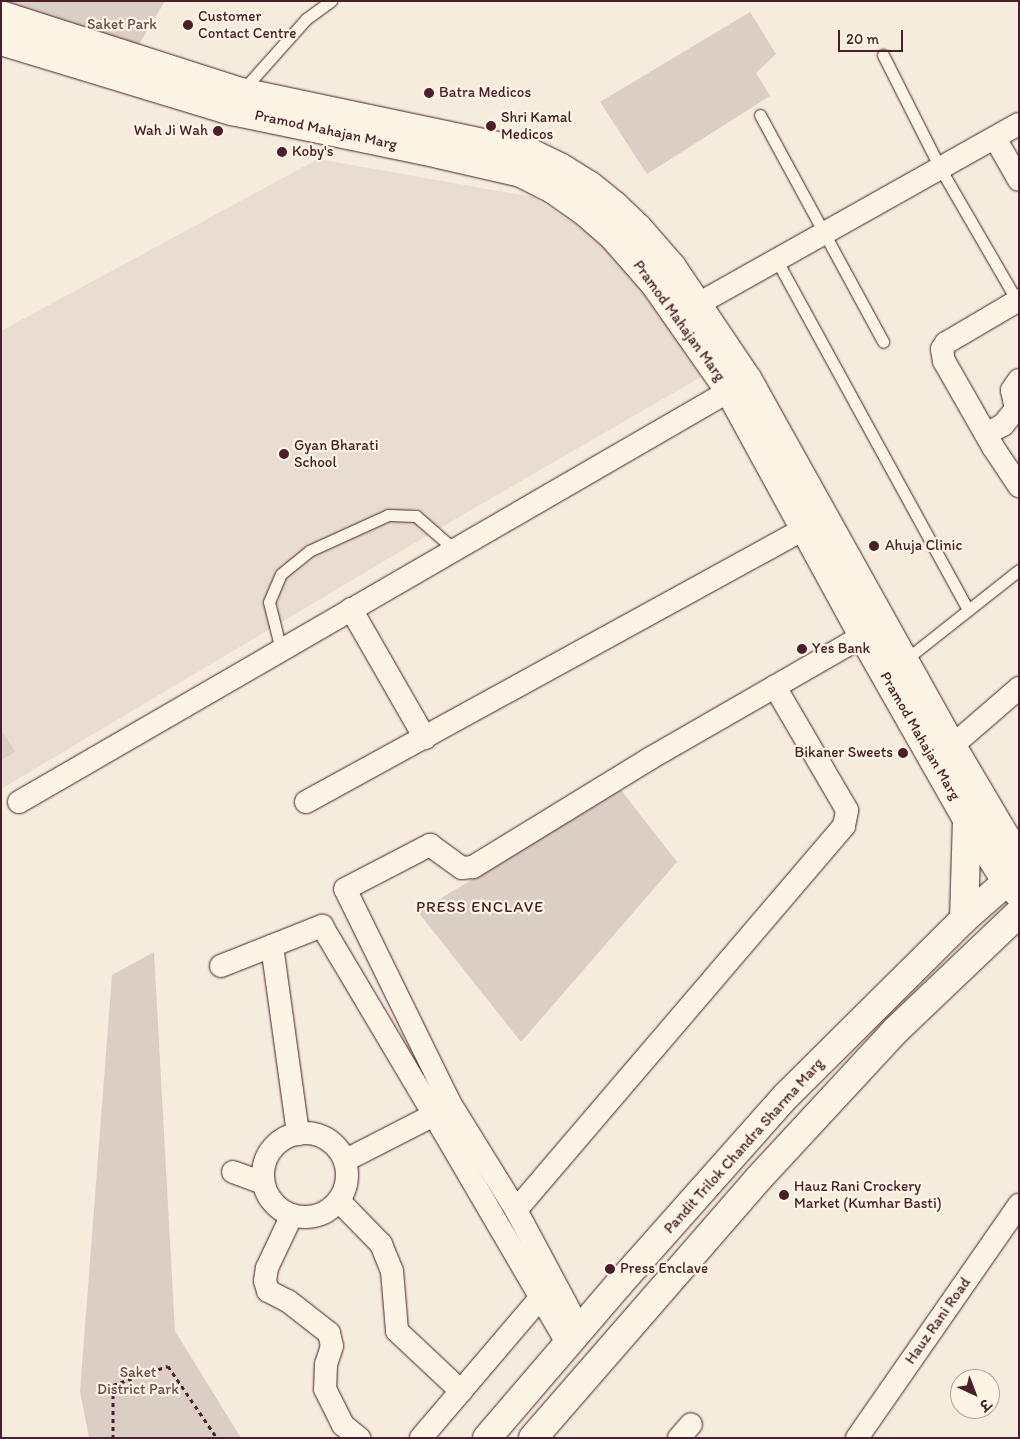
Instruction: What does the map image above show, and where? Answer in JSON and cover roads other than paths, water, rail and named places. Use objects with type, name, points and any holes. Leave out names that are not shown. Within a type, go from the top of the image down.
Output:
[{"type":"street","name":"Pramod Mahajan Marg","points":[[1,15],[236,102]]},
{"type":"street","name":"Pramod Mahajan Marg","points":[[1,41],[236,102],[531,154],[582,180],[614,205],[638,228],[663,275],[738,385],[905,660],[952,746],[1005,836],[1019,855]]},
{"type":"street","points":[[686,311],[1019,124]]},
{"type":"street","points":[[995,138],[1019,180]]},
{"type":"street","points":[[1018,301],[946,343],[942,349],[944,361],[986,434],[1019,486]]},
{"type":"street","points":[[986,434],[1003,425],[1016,409],[1012,390],[1019,380]]},
{"type":"street","name":"Pramod Mahajan Marg","points":[[738,385],[804,529],[863,636],[967,819],[1015,882]]},
{"type":"street","points":[[20,802],[738,385]]},
{"type":"street","points":[[306,802],[804,529]]},
{"type":"street","points":[[351,609],[425,738]]},
{"type":"street","points":[[574,1337],[516,1210],[450,1103],[345,889],[430,845],[462,868],[473,867],[649,759],[863,636]]},
{"type":"street","points":[[516,1210],[844,826],[847,810],[775,687]]},
{"type":"street","points":[[952,746],[1019,688]]},
{"type":"street","points":[[964,919],[967,819]]},
{"type":"street","name":"Pandit Trilok Chandra Sharma Marg","points":[[487,1438],[786,1096],[964,919],[1015,882]]},
{"type":"street","points":[[532,1438],[758,1178],[895,1031],[1019,913]]},
{"type":"street","points":[[221,966],[322,926],[541,1297],[574,1337]]},
{"type":"street","points":[[272,946],[298,1134]]},
{"type":"street","points":[[346,1160],[434,1115]]},
{"type":"street","points":[[298,1134],[315,1134],[328,1139],[338,1148],[346,1160],[348,1174],[346,1188],[340,1201],[329,1210],[316,1216],[303,1218],[292,1215],[277,1207],[268,1196],[263,1183],[263,1169],[268,1156],[276,1144],[288,1136],[298,1134]]},
{"type":"street","points":[[233,1172],[263,1183]]},
{"type":"street","points":[[340,1201],[381,1244],[392,1271],[397,1331],[461,1391]]},
{"type":"street","name":"Hauz Rani Road","points":[[857,1438],[1019,1205]]},
{"type":"street","points":[[292,1215],[267,1268],[265,1281],[268,1290],[288,1301],[329,1333],[332,1346],[326,1364],[325,1389],[343,1425],[359,1438]]},
{"type":"street","points":[[421,1438],[541,1297]]},
{"type":"lane","points":[[236,102],[306,19],[331,1]]},
{"type":"lane","points":[[883,55],[940,168],[1018,301]]},
{"type":"lane","points":[[760,115],[883,342]]},
{"type":"lane","points":[[776,259],[968,610]]},
{"type":"lane","points":[[282,650],[269,602],[281,574],[309,551],[388,514],[416,516],[455,550]]},
{"type":"lane","points":[[905,660],[1019,570]]},
{"type":"place","name":"Customer Contact Centre","points":[[188,25]]},
{"type":"place","name":"Batra Medicos","points":[[429,93]]},
{"type":"place","name":"Shri Kamal Medicos","points":[[491,126]]},
{"type":"place","name":"Wah Ji Wah","points":[[218,131]]},
{"type":"place","name":"Koby's","points":[[282,152]]},
{"type":"place","name":"Gyan Bharati School","points":[[284,454]]},
{"type":"place","name":"Ahuja Clinic","points":[[874,546]]},
{"type":"place","name":"Yes Bank","points":[[802,649]]},
{"type":"place","name":"Bikaner Sweets","points":[[903,753]]},
{"type":"place","name":"Hauz Rani Crockery Market (Kumhar Basti)","points":[[784,1195]]},
{"type":"place","name":"Press Enclave","points":[[610,1269]]},
{"type":"district","name":"PRESS ENCLAVE","points":[[480,907]]},
{"type":"park label","name":"Saket Park","points":[[122,25]]},
{"type":"park label","name":"Saket District Park","points":[[138,1380]]}]
